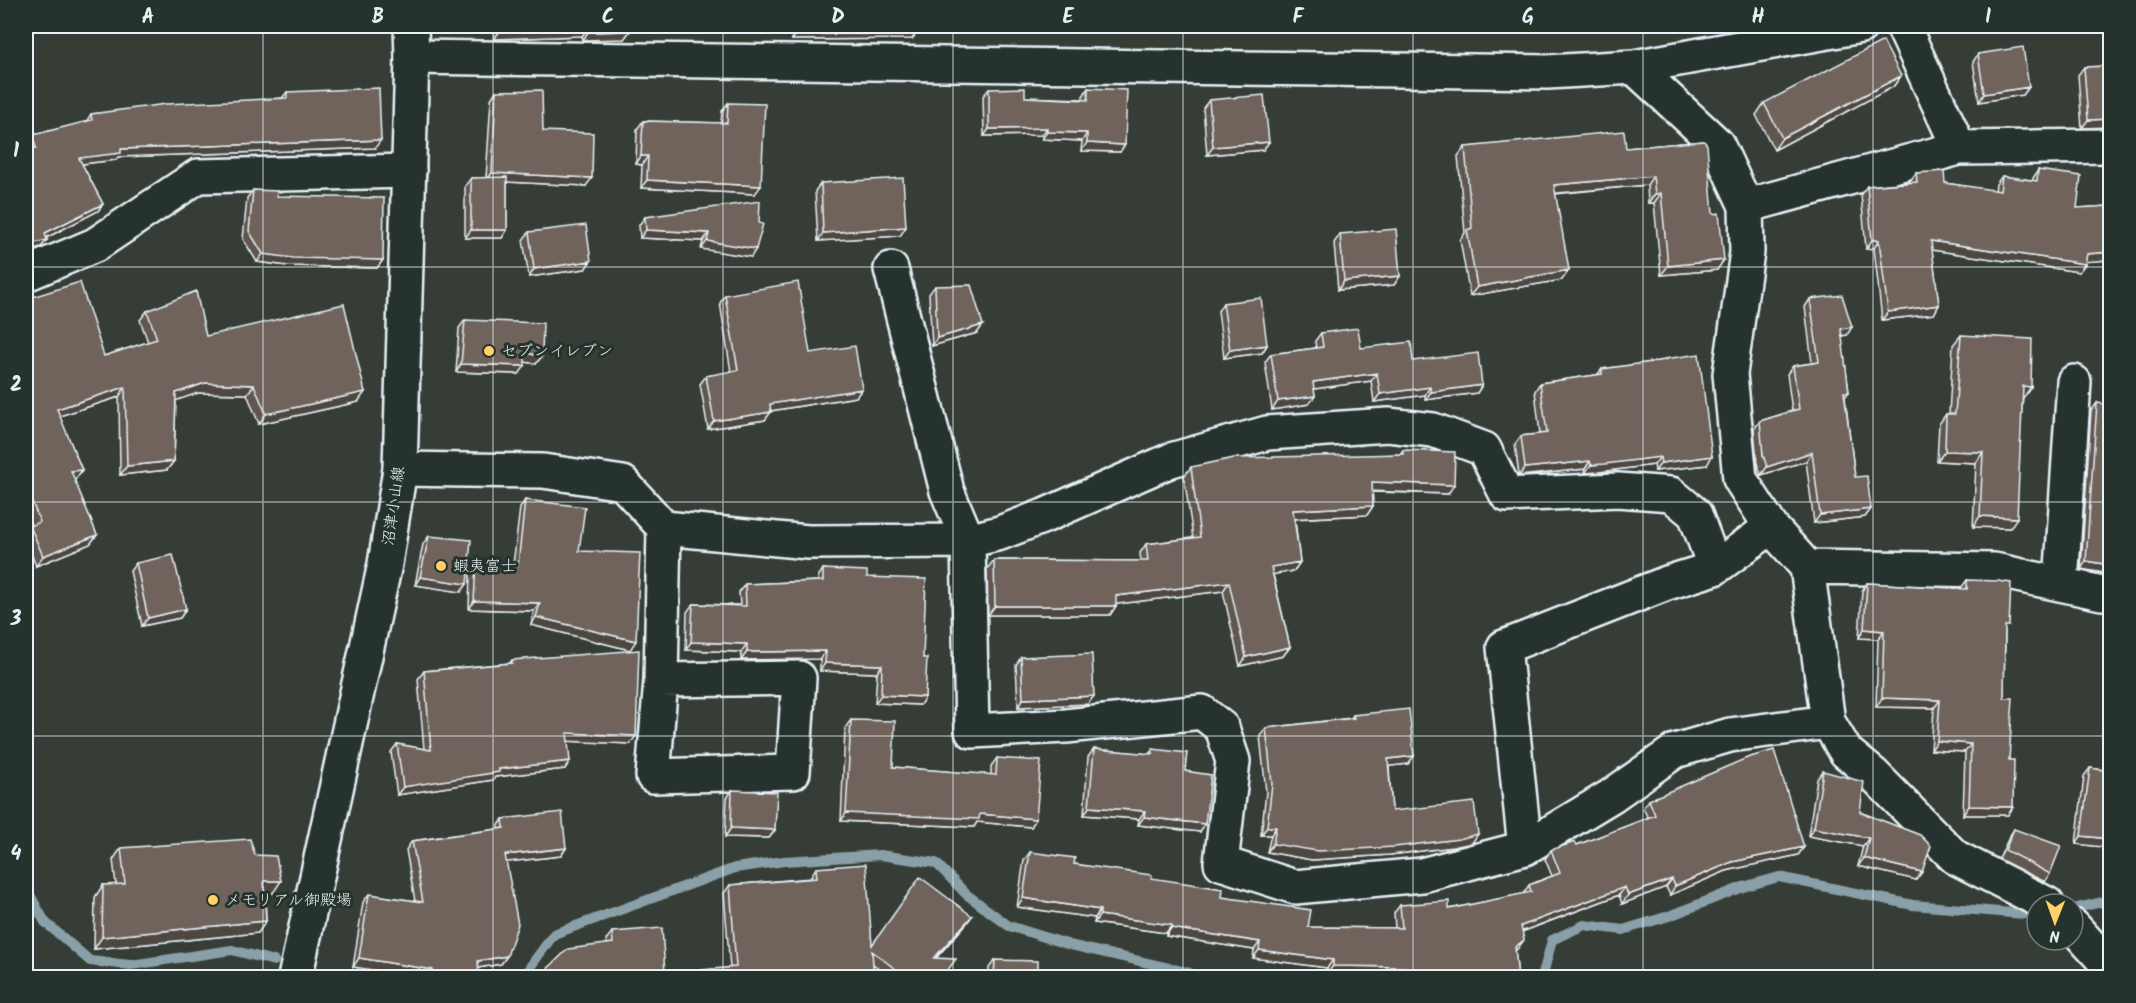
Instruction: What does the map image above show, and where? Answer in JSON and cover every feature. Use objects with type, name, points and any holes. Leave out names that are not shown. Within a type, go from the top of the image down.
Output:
[{"type":"street","points":[[411,41],[1547,72],[1634,67],[1861,26]]},
{"type":"street","points":[[1903,26],[1959,148]]},
{"type":"street","name":"沼津小山線","points":[[296,970],[385,564],[400,469],[411,41]]},
{"type":"street","points":[[1634,67],[1717,144],[1746,206],[1747,252],[1731,374],[1740,479],[1771,527],[1807,567],[1828,722],[1846,752],[1874,775],[1955,857],[2025,893]]},
{"type":"street","points":[[1746,206],[1959,148],[2110,146]]},
{"type":"street","points":[[26,274],[95,246],[198,176],[409,171]]},
{"type":"street","points":[[891,269],[947,491],[968,541],[972,731],[1066,726],[1202,712],[1222,728],[1233,761],[1221,863],[1295,887],[1422,875],[1526,848],[1611,796],[1675,751],[1730,735],[1828,722]]},
{"type":"street","points":[[2061,584],[2074,382]]},
{"type":"street","points":[[400,469],[543,471],[623,483],[664,528],[808,542],[968,541],[1044,516],[1171,460],[1245,439],[1267,434],[1388,425],[1433,430],[1484,449],[1507,495],[1618,490],[1671,494],[1695,514],[1715,568]]},
{"type":"street","points":[[1526,848],[1504,647],[1667,584],[1715,568],[1771,527]]},
{"type":"street","points":[[661,680],[799,678],[793,772],[653,776],[661,680],[664,528]]},
{"type":"street","points":[[1807,567],[1994,570],[2102,593],[2110,592]]},
{"type":"street","points":[[2085,939],[2110,967]]},
{"type":"building","points":[[500,26],[630,26],[630,31],[588,32],[588,28],[500,31]]},
{"type":"building","points":[[796,26],[915,26],[916,34],[796,34]]},
{"type":"building","points":[[1883,41],[1901,76],[1782,138],[1764,103]]},
{"type":"building","points":[[2023,47],[2029,87],[1984,94],[1978,54]]},
{"type":"building","points":[[2110,66],[2110,119],[2088,120],[2084,67]]},
{"type":"building","points":[[379,88],[381,140],[121,149],[121,153],[79,158],[103,204],[45,233],[47,240],[26,245],[26,151],[36,148],[33,135],[92,120],[91,114],[166,104],[287,98],[287,92]]},
{"type":"building","points":[[1025,88],[1025,97],[1088,100],[1088,88],[1127,90],[1125,145],[1087,143],[1087,133],[1047,132],[1047,128],[989,129],[989,89]]},
{"type":"building","points":[[542,90],[543,131],[593,133],[592,178],[492,173],[496,91]]},
{"type":"building","points":[[1264,95],[1269,142],[1213,147],[1209,100]]},
{"type":"building","points":[[728,103],[765,104],[761,186],[647,180],[648,156],[641,156],[643,121],[727,123]]},
{"type":"building","points":[[1624,131],[1626,148],[1704,141],[1707,145],[1713,214],[1719,213],[1724,260],[1668,266],[1661,193],[1655,194],[1653,176],[1554,185],[1569,270],[1477,287],[1467,230],[1472,228],[1465,147]]},
{"type":"building","points":[[2038,170],[2081,176],[2077,208],[2110,206],[2110,252],[2087,254],[2085,264],[1931,241],[1939,305],[1888,312],[1879,240],[1872,240],[1867,186],[1917,182],[1916,173],[1944,171],[1945,183],[2000,191],[2002,176],[2037,181]]},
{"type":"building","points":[[507,177],[507,230],[471,230],[471,178]]},
{"type":"building","points":[[903,178],[906,227],[823,233],[821,183]]},
{"type":"building","points":[[253,190],[277,191],[277,196],[384,198],[383,260],[293,258],[263,254],[249,231]]},
{"type":"building","points":[[760,201],[759,223],[763,224],[756,249],[707,241],[709,233],[646,230],[645,217]]},
{"type":"building","points":[[586,225],[591,261],[534,269],[529,232]]},
{"type":"building","points":[[1396,229],[1400,276],[1344,281],[1340,234]]},
{"type":"building","points":[[80,282],[104,356],[157,339],[147,311],[196,291],[206,336],[344,304],[365,392],[266,414],[254,385],[205,383],[176,393],[174,461],[127,466],[125,387],[57,409],[82,470],[71,471],[97,535],[43,556],[30,526],[40,522],[26,487],[26,299]]},
{"type":"building","points":[[798,282],[810,353],[855,346],[862,389],[770,404],[771,412],[714,421],[706,376],[738,370],[725,295]]},
{"type":"building","points":[[971,285],[983,325],[937,338],[935,286]]},
{"type":"building","points":[[1842,295],[1852,327],[1841,329],[1849,392],[1844,392],[1855,477],[1867,476],[1871,509],[1820,515],[1812,452],[1767,467],[1763,455],[1760,421],[1799,409],[1793,366],[1819,362],[1810,299]]},
{"type":"building","points":[[1261,298],[1267,345],[1230,350],[1223,303]]},
{"type":"building","points":[[465,320],[543,323],[542,356],[525,353],[525,366],[461,364]]},
{"type":"building","points":[[1358,328],[1361,348],[1411,342],[1413,361],[1478,353],[1482,385],[1431,392],[1430,387],[1380,394],[1377,373],[1313,382],[1315,396],[1278,401],[1271,354],[1323,347],[1321,333]]},
{"type":"building","points":[[1961,335],[2032,339],[2031,387],[2023,386],[2017,518],[1980,516],[1983,452],[1945,451],[1946,414],[1955,414]]},
{"type":"building","points":[[1699,354],[1712,456],[1661,463],[1660,457],[1605,464],[1591,465],[1590,461],[1525,468],[1521,436],[1547,433],[1540,383],[1602,374],[1602,369]]},
{"type":"building","points":[[2097,403],[2110,405],[2110,565],[2086,561]]},
{"type":"building","points":[[1403,450],[1455,452],[1454,485],[1372,482],[1373,506],[1293,510],[1300,562],[1271,567],[1290,647],[1246,657],[1229,582],[1116,596],[1116,606],[995,606],[994,560],[1148,561],[1146,544],[1200,537],[1191,467],[1234,458],[1403,454]]},
{"type":"building","points":[[525,500],[585,507],[579,551],[640,553],[636,641],[536,617],[540,603],[474,601],[476,563],[518,565]]},
{"type":"building","points":[[429,536],[471,540],[467,584],[420,577]]},
{"type":"building","points":[[173,555],[186,609],[148,618],[136,563]]},
{"type":"building","points":[[823,569],[867,571],[867,577],[926,579],[923,658],[927,658],[925,697],[881,695],[882,665],[825,663],[826,651],[747,652],[747,644],[691,642],[693,604],[746,606],[745,584],[823,581]]},
{"type":"building","points":[[1967,580],[2011,583],[2009,626],[2005,626],[2004,698],[2013,698],[2009,760],[2014,760],[2013,807],[1969,806],[1971,744],[1937,741],[1940,700],[1882,698],[1884,631],[1864,629],[1867,583],[1967,589]]},
{"type":"building","points":[[639,650],[636,736],[567,733],[570,761],[499,769],[499,772],[403,787],[397,744],[431,750],[424,671],[512,663],[512,660]]},
{"type":"building","points":[[1092,654],[1094,696],[1023,699],[1021,657]]},
{"type":"building","points":[[1409,709],[1414,756],[1388,759],[1392,811],[1474,802],[1478,834],[1459,839],[1395,847],[1318,851],[1273,844],[1276,827],[1267,827],[1272,784],[1266,728]]},
{"type":"building","points":[[851,720],[895,721],[893,767],[996,775],[997,758],[1041,761],[1036,819],[980,814],[979,819],[846,813]]},
{"type":"building","points":[[1094,749],[1152,754],[1153,749],[1187,753],[1185,771],[1211,775],[1205,824],[1144,817],[1145,811],[1089,807]]},
{"type":"building","points":[[1774,750],[1804,847],[1732,862],[1675,886],[1672,879],[1628,895],[1625,887],[1521,926],[1524,940],[1515,947],[1518,978],[1406,978],[1405,967],[1333,966],[1333,960],[1259,950],[1260,942],[1171,928],[1172,925],[1100,915],[1100,910],[1023,898],[1030,852],[1075,858],[1074,864],[1152,875],[1151,878],[1223,889],[1222,897],[1311,910],[1308,927],[1402,928],[1400,905],[1449,901],[1449,909],[1531,892],[1529,885],[1560,873],[1551,850],[1575,842],[1577,845],[1655,815],[1649,800],[1747,758]]},
{"type":"building","points":[[2090,768],[2110,771],[2110,839],[2081,836]]},
{"type":"building","points":[[1823,771],[1864,782],[1860,812],[1920,835],[1931,846],[1922,872],[1864,858],[1869,838],[1814,828]]},
{"type":"building","points":[[732,790],[777,792],[775,830],[731,828]]},
{"type":"building","points":[[562,812],[566,848],[505,855],[518,924],[507,956],[478,961],[479,978],[434,978],[433,970],[359,958],[369,894],[423,902],[412,841],[504,828],[503,819]]},
{"type":"building","points":[[2014,829],[2061,846],[2050,874],[2005,850]]},
{"type":"building","points":[[250,839],[255,855],[276,856],[281,881],[264,881],[266,921],[102,937],[103,885],[125,884],[121,848]]},
{"type":"building","points":[[866,864],[872,945],[920,877],[972,916],[934,958],[956,959],[942,978],[907,978],[872,951],[874,978],[538,978],[568,949],[613,943],[612,932],[662,928],[665,973],[736,967],[730,885],[817,878],[816,868]]},
{"type":"building","points":[[995,960],[1038,961],[1038,978],[994,978]]},
{"type":"waterway","points":[[522,978],[554,934],[735,868],[784,861],[880,855],[936,863],[966,894],[1009,926],[1070,945],[1187,972],[1201,978]]},
{"type":"waterway","points":[[1542,978],[1552,940],[1584,925],[1623,930],[1669,916],[1743,887],[1779,877],[1913,905],[2025,914]]},
{"type":"waterway","points":[[26,888],[45,922],[90,961],[131,965],[232,950],[274,961]]},
{"type":"waterway","points":[[2085,906],[2110,900]]},
{"type":"waterway","points":[[311,972],[332,978]]},
{"type":"place","name":"セブンイレブン","points":[[489,351]]},
{"type":"place","name":"蝦夷富士","points":[[441,566]]},
{"type":"place","name":"メモリアル御殿場","points":[[213,900]]}]
